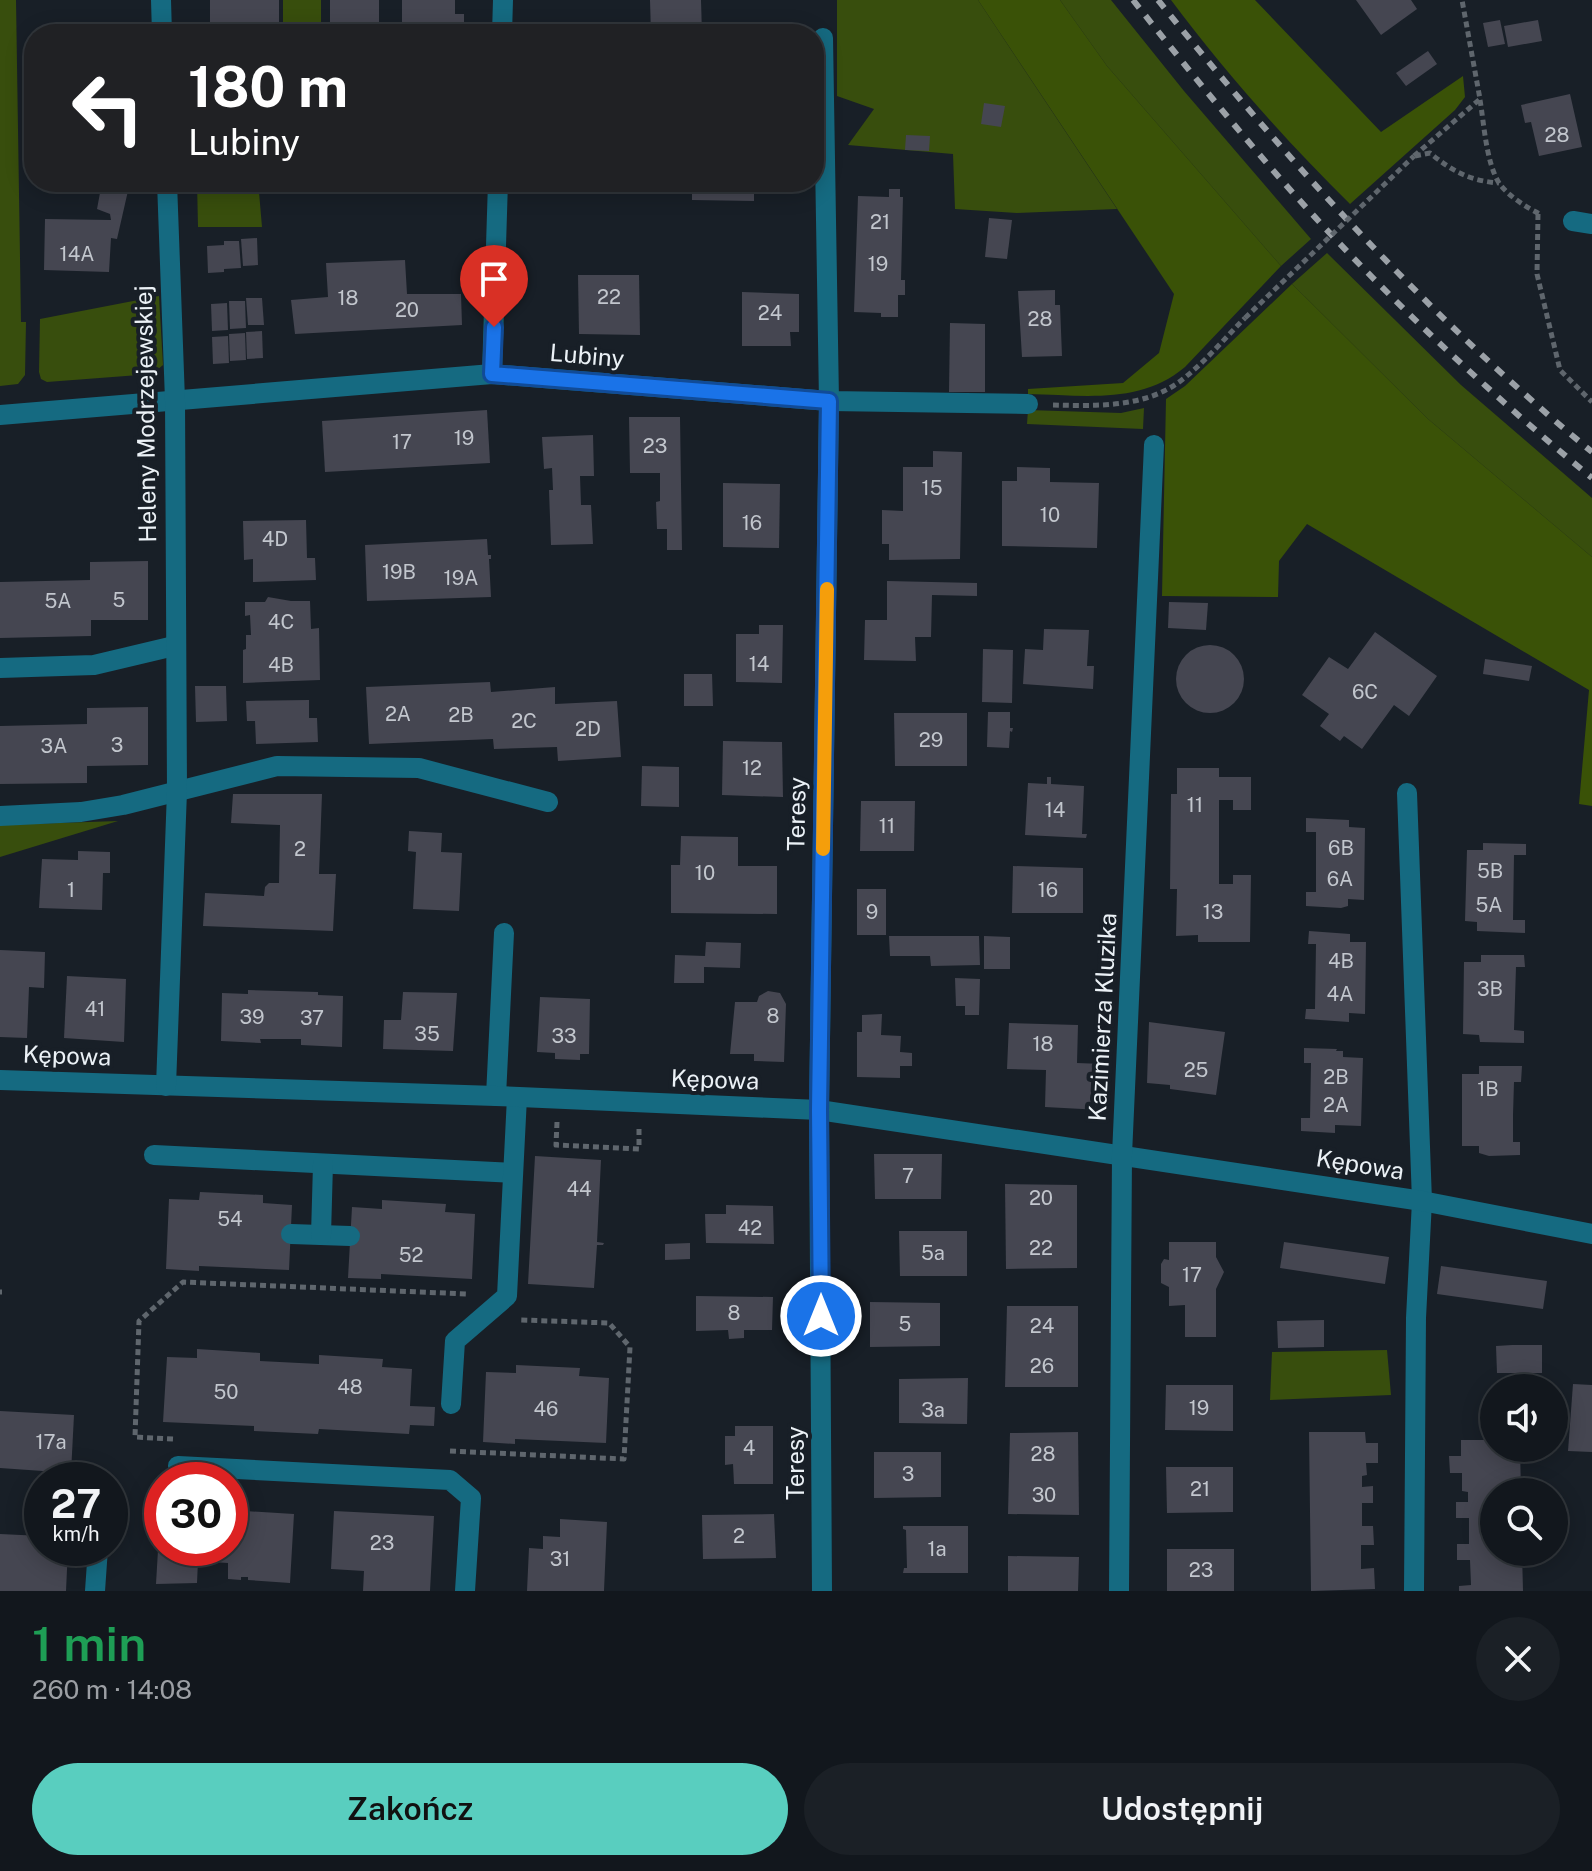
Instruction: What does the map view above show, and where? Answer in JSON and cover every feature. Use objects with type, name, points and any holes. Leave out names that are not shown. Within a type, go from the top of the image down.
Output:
[{"type":"street","points":[[161,0],[162,24]]},
{"type":"street","points":[[502,24],[503,0]]},
{"type":"street","name":"Teresy","points":[[822,1591],[819,1110],[829,401],[824,98]]},
{"type":"street","name":"Heleny Modrzejewskiej","points":[[166,1086],[177,791],[175,400],[167,192]]},
{"type":"street","points":[[492,374],[498,192]]},
{"type":"street","name":"Lubiny","points":[[0,415],[492,374],[829,401],[1028,404]]},
{"type":"street","name":"Kazimierza Kluzika","points":[[1119,1591],[1122,1155],[1154,445]]},
{"type":"street","points":[[0,668],[94,665],[174,646]]},
{"type":"street","points":[[0,816],[81,812],[277,766],[419,768],[548,802]]},
{"type":"street","name":"Kępowa","points":[[1407,793],[1422,1201],[1416,1318],[1414,1591]]},
{"type":"street","points":[[451,1404],[455,1341],[507,1296],[513,1173],[507,1097],[504,933]]},
{"type":"street","name":"Kępowa","points":[[0,1080],[819,1110],[1422,1201],[1592,1234]]},
{"type":"street","points":[[154,1155],[513,1173]]},
{"type":"street","points":[[321,1235],[323,1164]]},
{"type":"street","points":[[291,1234],[350,1236]]},
{"type":"street","points":[[248,1470],[450,1480],[471,1498],[465,1591]]},
{"type":"street","points":[[95,1591],[97,1566]]},
{"type":"path","points":[[1462,0],[1488,146],[1499,183],[1538,214],[1583,222]]},
{"type":"path","points":[[1028,404],[1099,406],[1131,402],[1160,393],[1183,379],[1414,156],[1480,99]]},
{"type":"path","points":[[1414,156],[1430,153],[1450,169],[1477,182],[1499,183]]},
{"type":"path","points":[[1538,214],[1537,274],[1560,370],[1592,402]]},
{"type":"path","points":[[182,1439],[135,1437],[139,1321],[183,1282],[507,1296]]},
{"type":"path","points":[[435,1450],[624,1459],[630,1347],[609,1323],[480,1319]]},
{"type":"green space","points":[[0,0],[16,0],[21,322],[26,322],[25,375],[18,384],[0,386]]},
{"type":"green space","points":[[283,0],[321,0],[321,24],[283,24]]},
{"type":"green space","points":[[837,0],[978,0],[1117,209],[1017,213],[955,209],[953,154],[848,145],[874,109],[837,96]]},
{"type":"green space","points":[[978,0],[1060,0],[1107,66],[1281,266],[1185,367],[1168,379],[1130,393],[1090,396],[1028,394],[1028,389],[1123,383],[1159,353],[1174,294]]},
{"type":"green space","points":[[1060,0],[1111,0],[1184,91],[1311,239],[1281,266],[1107,66]]},
{"type":"green space","points":[[1171,0],[1255,0],[1381,132],[1463,76],[1465,97],[1455,110],[1350,204],[1257,105]]},
{"type":"green space","points":[[197,192],[259,192],[262,227],[198,227]]},
{"type":"green space","points":[[1327,253],[1461,385],[1592,498],[1592,557],[1428,419],[1292,284]]},
{"type":"green space","points":[[1292,284],[1428,419],[1592,557],[1592,806],[1579,804],[1589,690],[1307,524],[1279,561],[1278,597],[1162,596],[1166,399],[1185,386]]},
{"type":"green space","points":[[159,296],[163,365],[152,374],[47,382],[41,379],[40,319]]},
{"type":"green space","points":[[1144,408],[1143,429],[1027,424],[1028,410],[1121,413]]},
{"type":"green space","points":[[118,821],[0,857],[0,825]]},
{"type":"green space","points":[[1387,1350],[1391,1395],[1270,1400],[1272,1352]]},
{"type":"building","points":[[210,0],[279,0],[279,24],[210,24]]},
{"type":"building","points":[[330,0],[379,0],[379,24],[330,24]]},
{"type":"building","points":[[402,0],[455,0],[455,14],[464,14],[464,24],[402,24]]},
{"type":"building","points":[[650,0],[701,0],[702,24],[651,24]]},
{"type":"building","points":[[1356,0],[1411,0],[1417,9],[1381,35]]},
{"type":"building","points":[[1500,20],[1505,44],[1488,47],[1483,23]]},
{"type":"building","points":[[1538,20],[1542,41],[1508,47],[1504,26]]},
{"type":"building","points":[[557,22],[584,22],[584,24]]},
{"type":"building","points":[[1428,51],[1437,64],[1406,86],[1396,73]]},
{"type":"building","points":[[1570,94],[1582,147],[1539,156],[1531,122],[1525,123],[1521,105]]},
{"type":"building","points":[[984,103],[1005,106],[1001,127],[981,124]]},
{"type":"building","points":[[906,135],[930,136],[929,151],[905,150]]},
{"type":"building","points":[[889,189],[900,189],[900,197],[903,197],[901,280],[905,280],[905,295],[898,295],[898,317],[854,312],[858,196],[889,197]]},
{"type":"building","points":[[100,192],[128,192],[117,239],[111,238],[109,272],[44,270],[45,219],[111,220],[110,214],[97,209]]},
{"type":"building","points":[[692,192],[754,192],[754,201],[692,200]]},
{"type":"building","points":[[989,218],[1012,220],[1007,259],[985,257]]},
{"type":"building","points":[[257,238],[258,265],[243,266],[241,239]]},
{"type":"building","points":[[224,241],[239,241],[241,268],[208,273],[207,246],[224,245]]},
{"type":"building","points":[[405,260],[407,294],[461,294],[462,325],[295,334],[291,300],[328,297],[326,263]]},
{"type":"building","points":[[578,275],[639,275],[640,335],[579,334]]},
{"type":"building","points":[[1055,290],[1055,305],[1060,305],[1062,356],[1022,357],[1018,291]]},
{"type":"building","points":[[742,292],[799,294],[799,332],[790,332],[791,346],[742,346]]},
{"type":"building","points":[[246,298],[262,298],[264,325],[248,325]]},
{"type":"building","points":[[229,301],[245,301],[246,328],[230,329]]},
{"type":"building","points":[[227,303],[228,330],[212,331],[211,304]]},
{"type":"building","points":[[950,323],[985,324],[985,392],[949,392]]},
{"type":"building","points":[[262,331],[263,358],[247,359],[246,332]]},
{"type":"building","points":[[245,333],[246,360],[230,361],[229,334]]},
{"type":"building","points":[[228,336],[229,363],[213,364],[212,337]]},
{"type":"building","points":[[487,410],[490,463],[325,472],[322,421]]},
{"type":"building","points":[[629,417],[680,417],[682,550],[667,550],[667,529],[657,529],[656,502],[660,501],[660,473],[630,473]]},
{"type":"building","points":[[593,435],[594,476],[580,476],[581,505],[591,505],[593,544],[551,545],[549,490],[553,490],[552,468],[544,469],[542,437]]},
{"type":"building","points":[[933,451],[962,452],[960,559],[889,560],[889,544],[882,544],[882,510],[903,511],[903,467],[933,467]]},
{"type":"building","points":[[1017,467],[1050,468],[1050,482],[1099,483],[1097,548],[1002,546],[1002,481],[1017,481]]},
{"type":"building","points":[[723,483],[780,484],[779,548],[723,547]]},
{"type":"building","points":[[306,520],[307,558],[315,558],[316,580],[253,582],[253,559],[244,560],[243,521]]},
{"type":"building","points":[[487,539],[488,555],[491,555],[491,597],[367,601],[365,545]]},
{"type":"building","points":[[148,561],[148,620],[91,620],[91,636],[0,638],[0,582],[90,580],[90,562]]},
{"type":"building","points":[[887,581],[977,583],[977,596],[932,595],[931,637],[915,637],[916,661],[864,660],[865,620],[887,620]]},
{"type":"building","points":[[268,597],[310,601],[311,629],[319,628],[320,680],[243,683],[243,650],[246,649],[246,635],[251,635],[250,615],[245,616],[245,602],[265,602]]},
{"type":"building","points":[[1169,602],[1208,603],[1206,630],[1168,628]]},
{"type":"building","points":[[759,625],[783,625],[782,683],[736,682],[736,634],[759,634]]},
{"type":"building","points":[[1044,629],[1089,630],[1087,666],[1094,666],[1093,689],[1023,684],[1025,649],[1043,650]]},
{"type":"building","points":[[1375,632],[1437,676],[1409,716],[1394,705],[1362,749],[1344,736],[1340,741],[1320,726],[1329,714],[1302,695],[1329,657],[1348,669]]},
{"type":"building","points":[[1210,645],[1234,655],[1244,679],[1234,703],[1210,713],[1186,703],[1176,679],[1186,655]]},
{"type":"building","points":[[983,649],[1013,650],[1012,703],[982,702]]},
{"type":"building","points":[[1485,659],[1532,666],[1529,681],[1483,674]]},
{"type":"building","points":[[684,674],[712,674],[713,706],[684,706]]},
{"type":"building","points":[[490,682],[491,692],[555,687],[555,704],[617,701],[621,757],[558,761],[557,747],[494,749],[493,739],[369,744],[366,687]]},
{"type":"building","points":[[195,686],[226,686],[227,721],[196,722]]},
{"type":"building","points":[[309,700],[309,718],[317,718],[318,742],[256,744],[255,721],[247,721],[246,701]]},
{"type":"building","points":[[148,707],[148,765],[87,766],[87,783],[0,784],[0,726],[87,724],[87,708]]},
{"type":"building","points":[[988,712],[1010,712],[1010,728],[1013,728],[1009,748],[987,747]]},
{"type":"building","points":[[894,713],[967,713],[967,766],[895,766]]},
{"type":"building","points":[[723,741],[782,742],[783,797],[722,795]]},
{"type":"building","points":[[642,766],[679,767],[679,807],[641,806]]},
{"type":"building","points":[[1177,768],[1219,768],[1219,777],[1251,777],[1251,810],[1233,810],[1233,800],[1219,800],[1219,884],[1233,884],[1233,875],[1251,875],[1250,942],[1198,942],[1198,935],[1176,936],[1177,889],[1170,889],[1171,794],[1177,794]]},
{"type":"building","points":[[1047,777],[1051,777],[1051,784],[1084,786],[1082,834],[1087,834],[1086,838],[1025,835],[1028,783],[1047,784]]},
{"type":"building","points":[[233,794],[322,794],[319,874],[336,874],[333,931],[203,926],[205,893],[264,896],[269,883],[279,883],[280,825],[231,823]]},
{"type":"building","points":[[861,801],[915,801],[914,851],[860,851]]},
{"type":"building","points":[[1306,818],[1349,820],[1349,827],[1365,828],[1364,900],[1348,899],[1348,906],[1341,908],[1306,906],[1306,892],[1316,892],[1316,832],[1306,832]]},
{"type":"building","points":[[409,831],[442,833],[441,852],[462,853],[459,911],[413,909],[416,852],[408,851]]},
{"type":"building","points":[[681,836],[738,837],[738,866],[777,866],[777,914],[671,913],[671,865],[680,865]]},
{"type":"building","points":[[1483,843],[1526,844],[1526,855],[1514,855],[1513,920],[1525,920],[1525,933],[1477,931],[1477,922],[1465,921],[1467,850],[1483,850]]},
{"type":"building","points":[[78,851],[110,852],[110,873],[103,873],[102,910],[39,908],[42,859],[78,860]]},
{"type":"building","points":[[1013,866],[1083,868],[1083,913],[1012,913]]},
{"type":"building","points":[[857,889],[886,889],[886,935],[857,935]]},
{"type":"building","points":[[1309,931],[1350,934],[1350,942],[1366,942],[1365,1014],[1349,1013],[1349,1022],[1305,1019],[1306,1009],[1315,1009],[1316,944],[1308,944]]},
{"type":"building","points":[[889,936],[979,936],[980,965],[931,966],[930,956],[890,956]]},
{"type":"building","points":[[984,936],[1010,937],[1010,969],[984,969]]},
{"type":"building","points":[[706,942],[741,943],[740,968],[704,967],[704,983],[674,983],[675,955],[705,956]]},
{"type":"building","points":[[0,950],[45,952],[44,988],[29,987],[27,1038],[0,1037]]},
{"type":"building","points":[[1481,955],[1524,955],[1525,967],[1516,967],[1514,1030],[1524,1031],[1524,1043],[1480,1042],[1479,1035],[1463,1034],[1464,962],[1481,962]]},
{"type":"building","points":[[67,976],[126,979],[124,1042],[64,1038]]},
{"type":"building","points":[[955,978],[980,979],[979,1015],[965,1015],[965,1006],[956,1006]]},
{"type":"building","points":[[248,990],[318,992],[318,995],[343,996],[342,1047],[301,1045],[301,1039],[260,1039],[261,1043],[221,1041],[222,993],[248,994]]},
{"type":"building","points":[[768,991],[780,993],[786,1004],[784,1062],[754,1061],[754,1054],[730,1054],[735,1002],[757,1002],[759,996]]},
{"type":"building","points":[[403,992],[457,993],[453,1051],[383,1049],[384,1020],[401,1020]]},
{"type":"building","points":[[540,997],[590,999],[589,1054],[580,1054],[580,1060],[555,1059],[555,1053],[537,1052]]},
{"type":"building","points":[[882,1014],[881,1035],[901,1036],[900,1052],[912,1053],[912,1066],[900,1066],[900,1078],[857,1077],[857,1032],[862,1032],[862,1015]]},
{"type":"building","points":[[1149,1022],[1225,1032],[1216,1095],[1147,1083]]},
{"type":"building","points":[[1009,1023],[1078,1025],[1077,1063],[1103,1064],[1101,1110],[1045,1107],[1046,1070],[1007,1069]]},
{"type":"building","points":[[1304,1048],[1337,1049],[1343,1051],[1343,1057],[1363,1058],[1361,1126],[1335,1125],[1335,1133],[1301,1131],[1301,1118],[1310,1118],[1311,1063],[1304,1063]]},
{"type":"building","points":[[1479,1066],[1522,1066],[1521,1082],[1514,1082],[1513,1115],[1513,1142],[1520,1142],[1520,1155],[1489,1156],[1479,1153],[1479,1146],[1462,1146],[1462,1074],[1479,1074]]},
{"type":"building","points":[[874,1154],[942,1154],[941,1199],[875,1199]]},
{"type":"building","points":[[535,1156],[601,1160],[597,1242],[604,1243],[597,1245],[594,1288],[528,1284]]},
{"type":"building","points":[[1005,1184],[1077,1185],[1077,1268],[1006,1269]]},
{"type":"building","points":[[200,1192],[263,1195],[263,1203],[292,1205],[289,1270],[199,1266],[199,1271],[166,1269],[169,1199],[199,1200]]},
{"type":"building","points":[[382,1200],[446,1204],[445,1212],[475,1214],[472,1279],[381,1274],[381,1279],[348,1278],[352,1207],[382,1209]]},
{"type":"building","points":[[726,1205],[773,1206],[774,1244],[706,1243],[705,1214],[726,1214]]},
{"type":"building","points":[[899,1231],[967,1231],[967,1276],[900,1276]]},
{"type":"building","points":[[1169,1242],[1216,1242],[1216,1257],[1224,1272],[1216,1289],[1216,1337],[1185,1337],[1185,1305],[1169,1306],[1169,1287],[1161,1283],[1161,1264],[1164,1259],[1169,1260]]},
{"type":"building","points":[[1284,1242],[1389,1257],[1385,1284],[1280,1268]]},
{"type":"building","points":[[690,1243],[690,1259],[665,1260],[665,1244]]},
{"type":"building","points":[[1441,1266],[1547,1281],[1543,1309],[1437,1294]]},
{"type":"building","points":[[696,1296],[773,1297],[772,1330],[744,1330],[744,1338],[729,1339],[728,1330],[696,1331]]},
{"type":"building","points":[[870,1302],[940,1303],[940,1346],[870,1347]]},
{"type":"building","points":[[1007,1306],[1078,1306],[1078,1387],[1005,1387]]},
{"type":"building","points":[[1324,1320],[1324,1347],[1278,1348],[1277,1321]]},
{"type":"building","points":[[1542,1345],[1542,1373],[1497,1373],[1496,1346]]},
{"type":"building","points":[[197,1349],[260,1353],[260,1361],[319,1364],[319,1355],[383,1359],[382,1367],[412,1369],[410,1406],[435,1407],[434,1426],[410,1425],[409,1434],[319,1429],[318,1434],[254,1431],[254,1426],[163,1422],[167,1357],[197,1358]]},
{"type":"building","points":[[516,1365],[580,1368],[579,1376],[609,1378],[606,1443],[515,1439],[515,1444],[483,1442],[486,1372],[516,1373]]},
{"type":"building","points":[[968,1378],[967,1424],[899,1423],[899,1379]]},
{"type":"building","points":[[1573,1384],[1592,1385],[1592,1452],[1568,1451]]},
{"type":"building","points":[[1166,1385],[1233,1385],[1233,1431],[1165,1430]]},
{"type":"building","points":[[0,1411],[74,1415],[72,1462],[24,1462],[24,1470],[0,1468]]},
{"type":"building","points":[[735,1426],[773,1426],[773,1484],[734,1484],[733,1464],[725,1465],[725,1436],[735,1436]]},
{"type":"building","points":[[1078,1432],[1079,1515],[1008,1514],[1010,1433]]},
{"type":"building","points":[[1309,1432],[1365,1432],[1366,1443],[1378,1443],[1378,1463],[1366,1463],[1367,1475],[1362,1476],[1362,1487],[1373,1486],[1373,1503],[1362,1503],[1362,1526],[1373,1526],[1374,1545],[1361,1545],[1361,1569],[1374,1568],[1375,1589],[1311,1591]]},
{"type":"building","points":[[1461,1440],[1480,1440],[1480,1462],[1520,1462],[1521,1478],[1480,1478],[1480,1566],[1522,1566],[1523,1591],[1459,1591],[1459,1586],[1471,1585],[1470,1560],[1457,1560],[1457,1544],[1469,1544],[1469,1518],[1456,1518],[1456,1502],[1468,1502],[1468,1492],[1462,1491],[1462,1473],[1450,1473],[1449,1456],[1461,1456]]},
{"type":"building","points":[[874,1452],[941,1452],[941,1497],[874,1498]]},
{"type":"building","points":[[1166,1467],[1233,1467],[1233,1512],[1167,1513]]},
{"type":"building","points":[[248,1511],[294,1514],[290,1583],[248,1580],[248,1577],[228,1579],[228,1566],[248,1566]]},
{"type":"building","points":[[334,1511],[434,1516],[430,1591],[363,1591],[364,1571],[331,1569]]},
{"type":"building","points":[[774,1514],[776,1558],[703,1559],[702,1515]]},
{"type":"building","points":[[560,1519],[607,1522],[604,1591],[527,1591],[529,1548],[543,1549],[543,1536],[560,1537]]},
{"type":"building","points":[[903,1526],[968,1526],[968,1573],[903,1573],[907,1568],[906,1530]]},
{"type":"building","points":[[0,1534],[24,1535],[24,1566],[67,1566],[66,1591],[0,1591]]},
{"type":"building","points":[[1167,1549],[1234,1549],[1234,1591],[1167,1591]]},
{"type":"building","points":[[1008,1556],[1079,1557],[1078,1591],[1008,1591]]},
{"type":"building","points":[[157,1566],[198,1566],[197,1583],[156,1584]]},
{"type":"railway","points":[[1133,0],[1251,144],[1356,261],[1455,358],[1592,478]]},
{"type":"railway","points":[[1158,0],[1258,121],[1363,237],[1474,348],[1592,452]]},
{"type":"slow traffic","points":[[823,849],[827,589]]},
{"type":"route","points":[[494,327],[492,374],[829,401],[819,1110],[821,1316]]}]
